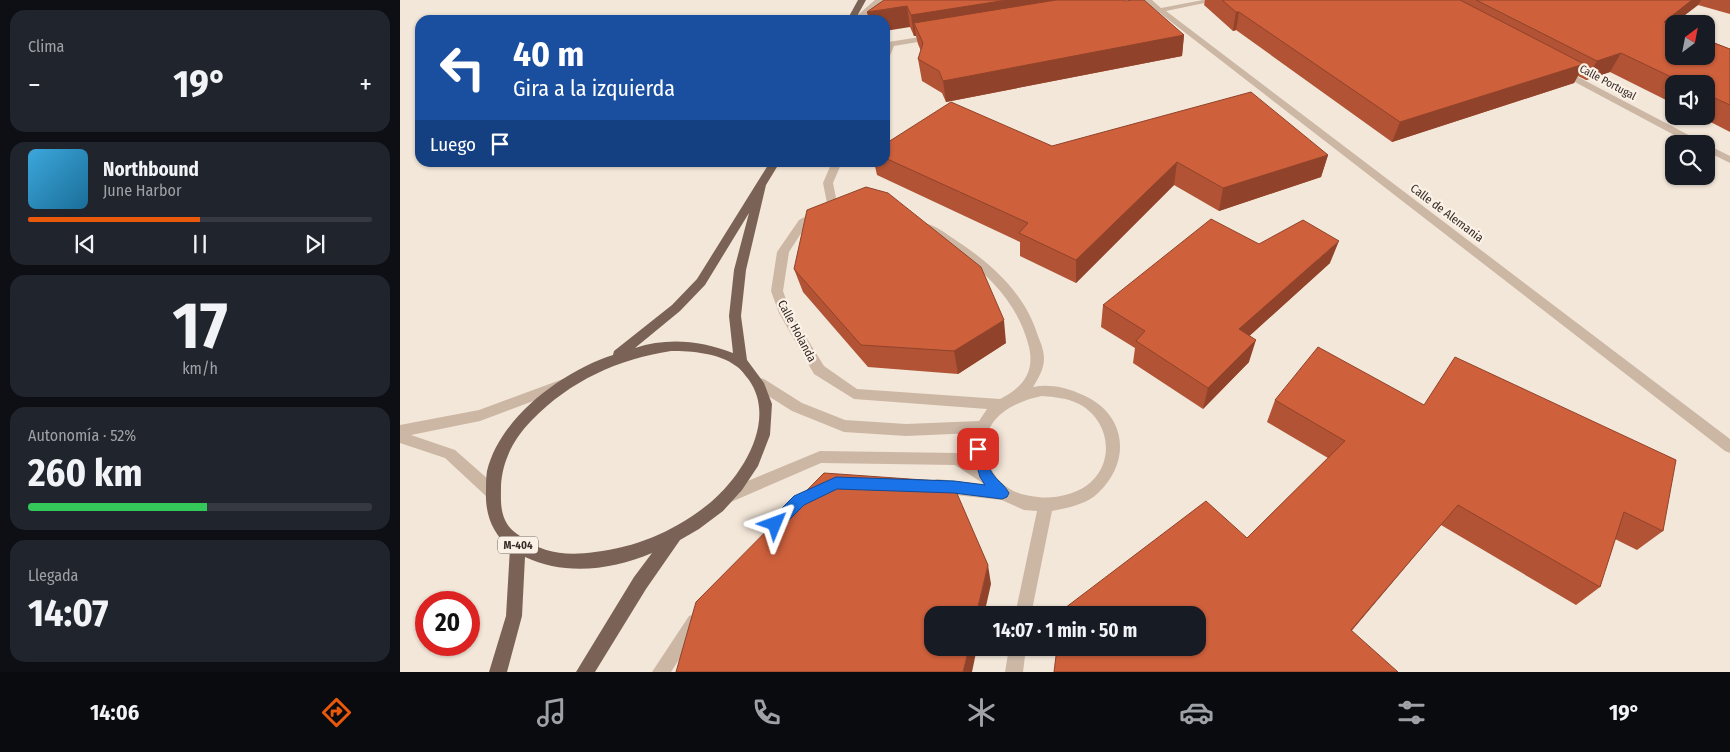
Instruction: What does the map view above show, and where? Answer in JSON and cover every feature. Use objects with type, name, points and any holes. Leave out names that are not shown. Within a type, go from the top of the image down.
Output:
[{"type":"main road","points":[[854,15],[862,0]]},
{"type":"main road","name":"M-404","points":[[613,359],[676,308],[701,282],[772,167]]},
{"type":"main road","name":"M-404","points":[[740,362],[735,316],[739,279],[762,186]]},
{"type":"main road","name":"M-404","points":[[670,346],[697,347],[721,352],[740,362],[759,383],[766,402],[766,424],[760,448],[746,473],[726,497],[693,524],[640,551],[605,560],[571,562],[541,557],[518,545],[502,530],[494,512],[492,492],[494,473],[502,453],[513,434],[546,398],[565,384],[588,370],[613,359],[642,350],[670,346]]},
{"type":"main road","name":"M-404","points":[[585,672],[640,583],[674,535]]},
{"type":"main road","name":"M-404","points":[[498,672],[514,616],[518,545]]},
{"type":"street","points":[[862,15],[879,0]]},
{"type":"street","points":[[1160,10],[1215,0]]},
{"type":"street","name":"Calle de Alemania","points":[[1144,1],[1160,10],[1730,447]]},
{"type":"street","points":[[890,46],[891,44],[941,36]]},
{"type":"street","name":"Calle Portugal","points":[[1550,65],[1682,135]]},
{"type":"street","points":[[1715,152],[1730,160]]},
{"type":"street","name":"Calle Holanda","points":[[835,167],[828,183],[836,203],[803,222],[783,252],[777,291],[785,313],[818,370],[854,394],[1002,405]]},
{"type":"street","points":[[910,218],[951,241],[995,276],[1013,299],[1031,328],[1038,359],[1032,380],[1021,395]]},
{"type":"street","points":[[759,383],[797,407],[844,426],[906,430],[983,427]]},
{"type":"street","points":[[400,431],[480,415],[565,384]]},
{"type":"street","points":[[925,486],[954,487],[1002,493],[1024,503],[1046,505],[1070,501],[1092,490],[1108,471],[1114,451],[1112,432],[1101,414],[1085,401],[1064,393],[1042,391],[1021,395],[993,412],[983,427],[978,449],[986,477]]},
{"type":"street","points":[[400,437],[450,454],[492,492]]},
{"type":"street","points":[[726,497],[820,457],[957,459],[986,477],[1002,493]]},
{"type":"street","points":[[1025,606],[1046,505]]},
{"type":"street","points":[[662,672],[705,608]]},
{"type":"street","points":[[1014,672],[1017,656]]},
{"type":"building","points":[[884,0],[1007,0],[911,15],[907,6],[867,12]]},
{"type":"building","points":[[1056,0],[1144,0],[1184,35],[943,81],[939,71],[918,59],[923,43],[914,23]]},
{"type":"building","points":[[1222,0],[1460,0],[1584,64],[1400,122],[1239,12],[1236,12]]},
{"type":"building","points":[[1476,0],[1692,0],[1673,15],[1665,15],[1665,65],[1715,65],[1715,43],[1730,49],[1730,105],[1715,98],[1715,75],[1667,75],[1621,53],[1597,61]]},
{"type":"building","points":[[1251,92],[1328,155],[1223,188],[1177,162],[1076,260],[1019,233],[1028,223],[890,160],[890,141],[951,102],[1052,146]]},
{"type":"building","points":[[866,187],[888,193],[981,267],[1004,320],[954,351],[861,345],[794,269],[807,210]]},
{"type":"building","points":[[1211,219],[1259,244],[1303,220],[1339,241],[1239,329],[1256,340],[1208,388],[1136,341],[1145,331],[1103,305]]},
{"type":"building","points":[[1318,347],[1424,405],[1455,357],[1676,460],[1663,531],[1624,512],[1600,587],[1458,505],[1351,630],[1398,672],[1054,672],[1056,656],[1206,656],[1206,606],[1068,606],[1206,501],[1247,538],[1345,441],[1275,400]]},
{"type":"building","points":[[824,473],[952,482],[988,565],[978,606],[924,606],[924,656],[967,656],[963,672],[676,672],[696,602]]},
{"type":"route","points":[[775,524],[799,501],[836,483],[954,487],[1002,493],[986,477],[978,449]]}]
